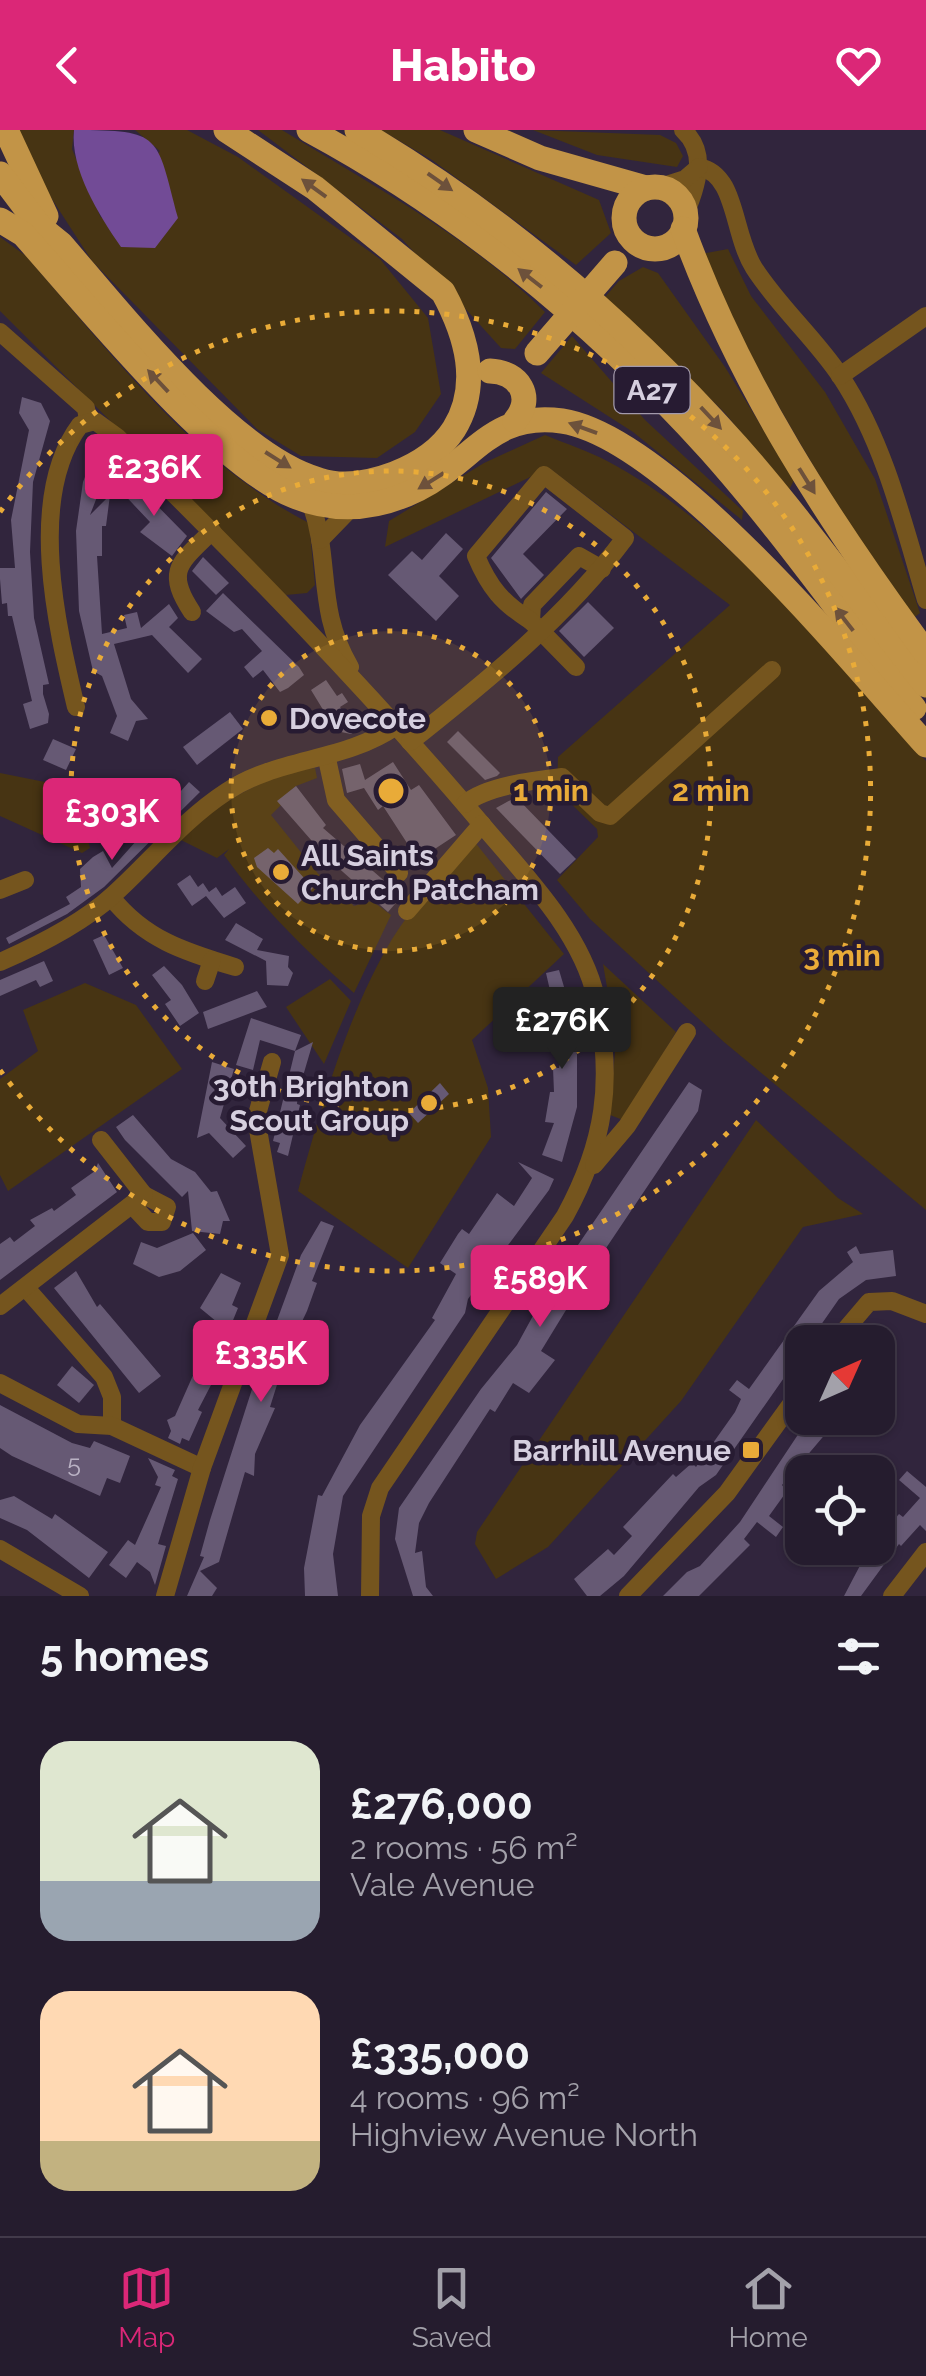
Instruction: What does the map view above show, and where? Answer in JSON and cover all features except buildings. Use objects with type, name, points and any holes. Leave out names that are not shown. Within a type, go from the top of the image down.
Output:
[{"type":"highway","points":[[6,130],[61,244]]},
{"type":"highway","points":[[226,130],[316,188],[444,292],[464,340],[482,424],[513,417]]},
{"type":"highway","name":"A27","points":[[309,130],[478,238],[608,346],[746,494],[926,723]]},
{"type":"highway","name":"A27","points":[[358,130],[469,203],[571,282],[634,339],[772,488],[926,686]]},
{"type":"highway","points":[[476,130],[554,163],[677,197],[719,321],[752,387],[834,523],[926,652]]},
{"type":"highway","points":[[0,174],[40,227],[61,244],[241,434],[286,466],[316,480],[351,484],[384,478],[417,462],[449,436],[476,386],[537,353],[637,240]]},
{"type":"highway","points":[[637,240],[626,205],[653,188]]},
{"type":"highway","points":[[0,220],[24,234],[224,446],[271,483],[310,501],[351,508],[391,501],[431,482],[513,417],[537,353]]},
{"type":"highway","points":[[637,240],[672,243],[684,222]]},
{"type":"highway","points":[[417,462],[453,404],[458,372],[443,314],[418,271]]},
{"type":"highway","points":[[476,386],[513,376],[513,417]]},
{"type":"highway","name":"A27","points":[[513,417],[562,421],[587,428],[644,460],[734,536],[926,744]]},
{"type":"street","points":[[683,130],[697,149],[699,168],[684,222]]},
{"type":"street","points":[[653,188],[686,179],[699,168],[714,170],[727,184],[734,223],[756,270],[840,376],[868,428],[926,600]]},
{"type":"street","points":[[840,376],[926,316]]},
{"type":"street","points":[[0,332],[86,408],[88,422]]},
{"type":"street","points":[[76,707],[54,612],[53,505],[68,444],[80,424],[88,422],[117,437],[286,607],[396,726],[543,897],[596,995],[604,1099],[591,1169]]},
{"type":"street","points":[[410,742],[536,626],[602,569],[625,538],[544,476],[476,556],[488,585],[536,626],[576,667]]},
{"type":"street","points":[[310,501],[320,540],[322,586],[330,624],[366,693]]},
{"type":"street","points":[[320,540],[351,508]]},
{"type":"street","points":[[192,612],[175,576],[177,565],[212,531]]},
{"type":"street","points":[[536,626],[532,605],[580,556],[602,569]]},
{"type":"street","points":[[286,607],[301,604],[322,586]]},
{"type":"street","points":[[465,804],[489,789],[525,786],[537,777],[562,777],[600,813],[610,816],[772,670]]},
{"type":"street","points":[[0,962],[53,936],[111,897],[227,792],[271,770],[327,759],[370,744],[396,726]]},
{"type":"street","points":[[327,759],[336,800],[399,873]]},
{"type":"street","points":[[407,910],[482,824]]},
{"type":"street","points":[[0,890],[25,880]]},
{"type":"street","points":[[111,897],[126,917],[158,941],[234,967]]},
{"type":"street","points":[[206,981],[212,960]]},
{"type":"street","points":[[372,1592],[370,1516],[380,1488],[565,1216],[591,1169],[627,1126],[686,1032]]},
{"type":"street","points":[[165,1596],[202,1468],[280,1255],[251,1099],[272,1062]]},
{"type":"street","points":[[0,1306],[138,1200],[101,1140]]},
{"type":"street","points":[[26,1288],[104,1377],[112,1397],[112,1426]]},
{"type":"street","points":[[849,1325],[869,1302],[892,1301],[926,1314]]},
{"type":"street","points":[[0,1383],[78,1424],[112,1426],[202,1468]]},
{"type":"street","points":[[628,1596],[728,1493],[785,1412]]},
{"type":"street","points":[[0,1549],[80,1596]]},
{"type":"street","points":[[892,1596],[926,1552]]},
{"type":"shaded area","points":[[19,130],[74,130],[72,149],[101,218],[160,151],[135,130],[187,130],[238,157],[380,259],[428,318],[441,394],[415,432],[377,458],[301,456],[257,429],[92,261],[30,165]]},
{"type":"shaded area","points":[[74,130],[140,136],[159,154],[178,218],[155,248],[121,247],[81,176]]},
{"type":"shaded area","points":[[258,130],[282,130],[419,214],[485,259],[545,312],[515,349],[501,348],[402,239]]},
{"type":"shaded area","points":[[381,130],[440,130],[599,200],[611,233],[576,265],[432,160]]},
{"type":"shaded area","points":[[533,130],[660,135],[676,143],[683,156],[677,167],[597,155]]},
{"type":"shaded area","points":[[0,237],[26,256],[122,367],[191,438],[267,499],[309,523],[315,585],[307,593],[286,595],[276,586],[0,311]]},
{"type":"shaded area","points":[[728,249],[751,296],[825,392],[875,479],[920,613],[911,620],[799,441],[701,254]]},
{"type":"shaded area","points":[[643,267],[658,273],[725,367],[794,480],[789,490],[724,412],[605,297],[619,281]]},
{"type":"shaded area","points":[[572,336],[645,420],[743,511],[742,520],[633,432],[541,373]]},
{"type":"shaded area","points":[[545,435],[609,462],[698,522],[778,598],[926,761],[926,1210],[724,1042],[590,919],[557,880],[598,837],[597,829],[557,790],[558,757],[730,605],[549,468],[385,547],[389,521],[484,463]]},
{"type":"shaded area","points":[[315,768],[317,778],[296,786],[278,801],[281,805],[271,815],[320,876],[354,906],[372,901],[391,915],[354,993],[253,893],[224,855],[229,849],[217,858],[177,838],[225,803],[258,785]]},
{"type":"shaded area","points":[[0,773],[75,788],[90,848],[82,853],[0,816]]},
{"type":"shaded area","points":[[474,841],[564,954],[472,1040],[488,1088],[491,1137],[408,1268],[298,1191],[329,1086],[371,978],[407,917]]},
{"type":"shaded area","points":[[603,964],[676,1032],[623,1120],[610,1115],[616,1039]]},
{"type":"shaded area","points":[[330,979],[351,1001],[324,1064],[286,1007]]},
{"type":"shaded area","points":[[85,983],[136,1005],[182,1069],[8,1191],[0,1175],[0,1079],[38,1051],[23,1010]]},
{"type":"shaded area","points":[[756,1120],[838,1198],[863,1214],[803,1227],[681,1401],[548,1547],[496,1579],[475,1544],[477,1532]]},
{"type":"place","name":"Dovecote","points":[[269,718]]},
{"type":"place","name":"All Saints Church Patcham","points":[[281,872]]},
{"type":"place","name":"30th Brighton Scout Group","points":[[429,1103]]},
{"type":"place","name":"Barrhill Avenue","points":[[751,1450]]}]
